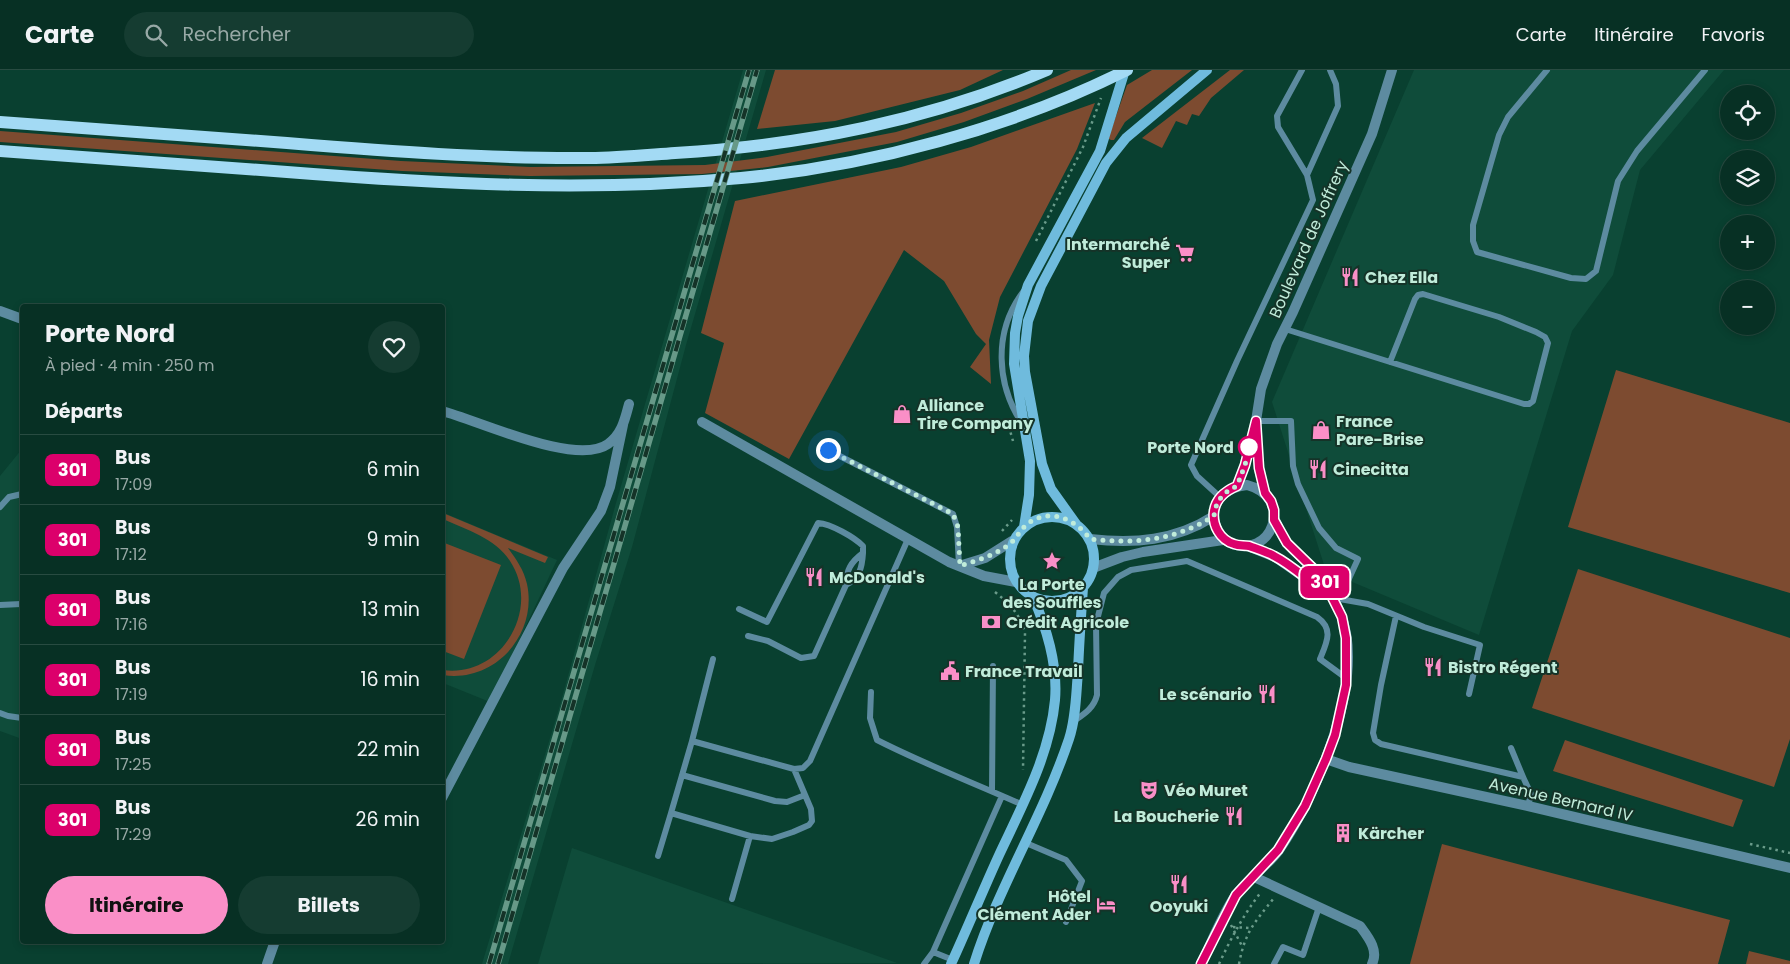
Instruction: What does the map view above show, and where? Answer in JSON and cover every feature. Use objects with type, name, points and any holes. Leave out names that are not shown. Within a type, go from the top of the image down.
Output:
[{"type":"main road","points":[[0,122],[350,148],[491,156],[592,158],[709,151],[814,138],[884,124],[944,108],[1011,85],[1047,70]]},
{"type":"main road","points":[[0,151],[348,177],[460,183],[585,186],[744,178],[822,167],[888,154],[948,138],[999,123],[1098,84],[1126,70]]},
{"type":"main road","points":[[1024,527],[1030,494],[1030,461],[1015,378],[1013,351],[1018,316],[1028,285],[1100,150],[1126,70]]},
{"type":"main road","points":[[974,964],[984,932],[1026,843],[1067,744],[1074,721],[1083,588],[1093,568],[1094,554],[1090,539],[1076,524],[1051,490],[1042,464],[1025,372],[1024,356],[1028,321],[1041,286],[1106,163],[1126,138],[1207,70]]},
{"type":"main road","points":[[1076,524],[1058,516],[1038,518],[1029,522],[1012,541],[1009,556],[1010,566],[1016,582],[1033,597],[1050,601],[1059,600],[1068,598],[1083,588]]},
{"type":"main road","points":[[952,962],[1023,805],[1046,748],[1056,698],[1054,660],[1046,626],[1033,597]]},
{"type":"street","name":"Boulevard de Joffrery","points":[[1237,486],[1245,465],[1256,421],[1261,389],[1277,344],[1372,134],[1392,70]]},
{"type":"street","points":[[0,311],[20,318]]},
{"type":"street","points":[[445,792],[563,568],[601,511],[610,487],[629,404]]},
{"type":"street","points":[[445,412],[532,441],[576,451],[593,450],[608,444],[617,436],[623,425]]},
{"type":"street","name":"Boulevard de Joffrery","points":[[1256,421],[1259,468],[1265,493]]},
{"type":"street","points":[[702,422],[949,562],[984,576],[1016,582]]},
{"type":"street","points":[[1224,540],[1216,526],[1215,506],[1227,490],[1237,486],[1252,486],[1265,493],[1271,501],[1274,510],[1274,520],[1266,538],[1248,546]]},
{"type":"street","points":[[1090,539],[1120,542],[1170,536],[1196,528],[1214,516]]},
{"type":"street","points":[[1201,964],[1236,895],[1278,850],[1305,806],[1335,735],[1346,678],[1346,638],[1342,617],[1334,598],[1322,577],[1287,543],[1274,520]]},
{"type":"street","points":[[1093,568],[1122,557],[1143,552],[1224,540],[1275,556],[1334,598]]},
{"type":"street","points":[[960,566],[985,558],[1012,541]]},
{"type":"street","name":"Avenue Bernard IV","points":[[1326,759],[1350,767],[1528,806],[1790,868]]},
{"type":"street","points":[[1254,877],[1360,926],[1370,940],[1375,958],[1372,964]]},
{"type":"street","points":[[267,964],[274,944]]},
{"type":"lane","points":[[1220,497],[1197,476],[1191,465],[1237,361],[1313,200],[1307,175],[1278,127],[1276,116],[1302,70]]},
{"type":"lane","points":[[1307,175],[1338,106],[1336,84],[1330,70]]},
{"type":"lane","points":[[1547,70],[1508,117],[1499,135],[1474,225],[1473,241],[1477,252],[1571,278],[1586,279],[1596,271],[1618,181],[1637,151],[1705,70]]},
{"type":"lane","points":[[1285,329],[1390,362],[1524,404],[1529,404],[1533,401],[1548,343],[1545,337],[1536,332],[1423,294],[1418,295],[1415,299],[1390,362]]},
{"type":"lane","points":[[1256,421],[1291,421],[1293,466],[1298,484],[1319,528],[1336,548],[1358,559],[1346,583],[1334,598],[1368,604],[1424,627],[1480,645],[1469,694]]},
{"type":"lane","points":[[828,450],[953,514],[958,527],[960,566]]},
{"type":"lane","points":[[0,507],[9,497],[20,494]]},
{"type":"lane","points":[[739,609],[767,622],[818,523],[825,523],[857,540],[862,546],[862,568],[856,580],[846,585]]},
{"type":"lane","points":[[692,741],[794,769],[799,770],[803,768],[810,761],[908,539]]},
{"type":"lane","points":[[748,636],[768,641],[801,658],[814,656],[846,585],[846,574],[853,560],[862,552]]},
{"type":"lane","points":[[1074,721],[1090,710],[1095,703],[1097,695],[1096,624],[1104,593],[1118,577],[1131,570],[1187,561],[1317,616],[1324,622],[1328,630],[1326,643],[1320,659],[1346,678]]},
{"type":"lane","points":[[0,605],[20,604]]},
{"type":"lane","points":[[1396,616],[1381,685],[1373,733],[1374,740],[1381,744],[1523,778]]},
{"type":"lane","points":[[658,856],[692,741],[713,659]]},
{"type":"lane","points":[[992,791],[993,666]]},
{"type":"lane","points":[[871,692],[870,718],[877,740],[916,760],[1023,805]]},
{"type":"lane","points":[[0,713],[20,718]]},
{"type":"lane","points":[[1511,748],[1531,794],[1528,806]]},
{"type":"lane","points":[[671,813],[750,836],[772,839],[809,825],[812,821],[805,795],[794,769]]},
{"type":"lane","points":[[682,775],[775,801],[787,802],[805,795]]},
{"type":"lane","points":[[924,964],[933,952],[1002,796]]},
{"type":"lane","points":[[732,899],[750,836]]},
{"type":"lane","points":[[1026,843],[1066,860],[1082,881],[1066,922]]},
{"type":"lane","points":[[1274,964],[1283,947],[1303,955],[1319,907]]},
{"type":"lane","points":[[933,952],[952,962]]},
{"type":"path","points":[[990,588],[1013,608],[1021,618],[1025,633],[1024,776]]},
{"type":"path","points":[[1219,964],[1250,907],[1268,883]]},
{"type":"path","points":[[1239,964],[1242,946],[1250,928],[1280,890]]},
{"type":"path","points":[[1224,916],[1233,927],[1242,946]]},
{"type":"path","points":[[1233,927],[1250,928]]},
{"type":"shaded area","points":[[743,70],[766,70],[686,345],[632,547],[595,665],[508,964],[482,964],[560,705],[616,503]]},
{"type":"shaded area","points":[[775,70],[1003,70],[960,90],[835,121],[757,129]]},
{"type":"shaded area","points":[[1071,70],[1096,70],[1027,99],[964,122],[897,142],[768,167],[702,174],[530,176],[402,171],[0,142],[0,131],[401,161],[531,167],[705,165],[767,157],[896,132],[961,113],[1023,91]]},
{"type":"shaded area","points":[[1152,70],[1192,70],[1125,122],[1114,140],[1109,139],[1127,85]]},
{"type":"shaded area","points":[[1230,70],[1244,70],[1211,98],[1199,116],[1192,114],[1187,125],[1176,121],[1162,148],[1142,138]]},
{"type":"shaded area","points":[[1414,70],[1724,70],[1640,170],[1613,275],[1572,331],[1479,635],[1326,571],[1272,402]]},
{"type":"shaded area","points":[[1095,103],[1077,149],[1000,297],[989,340],[991,384],[970,367],[986,344],[976,334],[944,281],[904,250],[789,459],[705,413],[724,343],[701,333],[735,201],[901,167],[971,147]]},
{"type":"shaded area","points":[[1616,370],[1790,423],[1790,593],[1568,527]]},
{"type":"shaded area","points":[[20,451],[20,738],[0,731],[0,476]]},
{"type":"shaded area","points":[[445,513],[557,560],[490,702],[445,684]]},
{"type":"shaded area","points":[[445,514],[548,557],[545,563],[508,548],[522,569],[527,584],[529,603],[526,621],[519,637],[508,652],[495,663],[479,671],[462,675],[445,675],[445,670],[464,670],[482,663],[498,652],[510,636],[518,619],[521,599],[519,580],[504,553],[497,546],[445,520]]},
{"type":"shaded area","points":[[445,543],[501,565],[464,659],[445,652]]},
{"type":"shaded area","points":[[1578,569],[1790,638],[1790,739],[1774,787],[1532,708]]},
{"type":"shaded area","points":[[1565,740],[1743,800],[1733,827],[1553,771]]},
{"type":"shaded area","points":[[1442,844],[1730,920],[1718,964],[1410,964]]},
{"type":"shaded area","points":[[572,848],[869,953],[897,963],[538,964]]},
{"type":"shaded area","points":[[1749,951],[1790,961],[1790,964],[1746,964]]},
{"type":"railway","points":[[489,964],[749,70]]},
{"type":"railway","points":[[498,964],[757,70]]},
{"type":"bus line","name":"301","points":[[1201,964],[1236,895],[1278,850],[1305,806],[1335,735],[1346,685],[1346,638],[1342,617],[1322,577],[1287,543],[1274,520],[1274,510],[1271,501],[1265,493],[1259,468],[1256,421],[1245,465],[1237,486],[1227,490],[1215,506],[1216,526],[1224,540],[1238,546],[1248,546],[1275,556],[1319,588]]},
{"type":"place","name":"Intermarché Super","points":[[1185,253]]},
{"type":"place","name":"Chez Ella","points":[[1350,277]]},
{"type":"place","name":"Alliance Tire Company","points":[[902,414]]},
{"type":"place","name":"France Pare-Brise","points":[[1321,430]]},
{"type":"place","name":"Porte Nord","points":[[1249,447]]},
{"type":"place","name":"Cinecitta","points":[[1318,469]]},
{"type":"place","name":"La Porte des Souffles","points":[[1052,561]]},
{"type":"place","name":"McDonald's","points":[[814,577]]},
{"type":"place","name":"Crédit Agricole","points":[[991,622]]},
{"type":"place","name":"Bistro Régent","points":[[1433,667]]},
{"type":"place","name":"France Travail","points":[[950,671]]},
{"type":"place","name":"Le scénario","points":[[1267,694]]},
{"type":"place","name":"Véo Muret","points":[[1149,790]]},
{"type":"place","name":"La Boucherie","points":[[1234,816]]},
{"type":"place","name":"Kärcher","points":[[1343,833]]},
{"type":"place","name":"Ooyuki","points":[[1179,884]]},
{"type":"place","name":"Hôtel Clément Ader","points":[[1106,905]]},
{"type":"route","points":[[828,450],[953,514],[958,527],[960,566],[985,558],[1012,541],[1029,522],[1048,516],[1068,519],[1084,531],[1090,539],[1120,542],[1170,536],[1196,528],[1214,516],[1215,506],[1220,497],[1227,490],[1237,486],[1250,444],[1249,447]]}]
